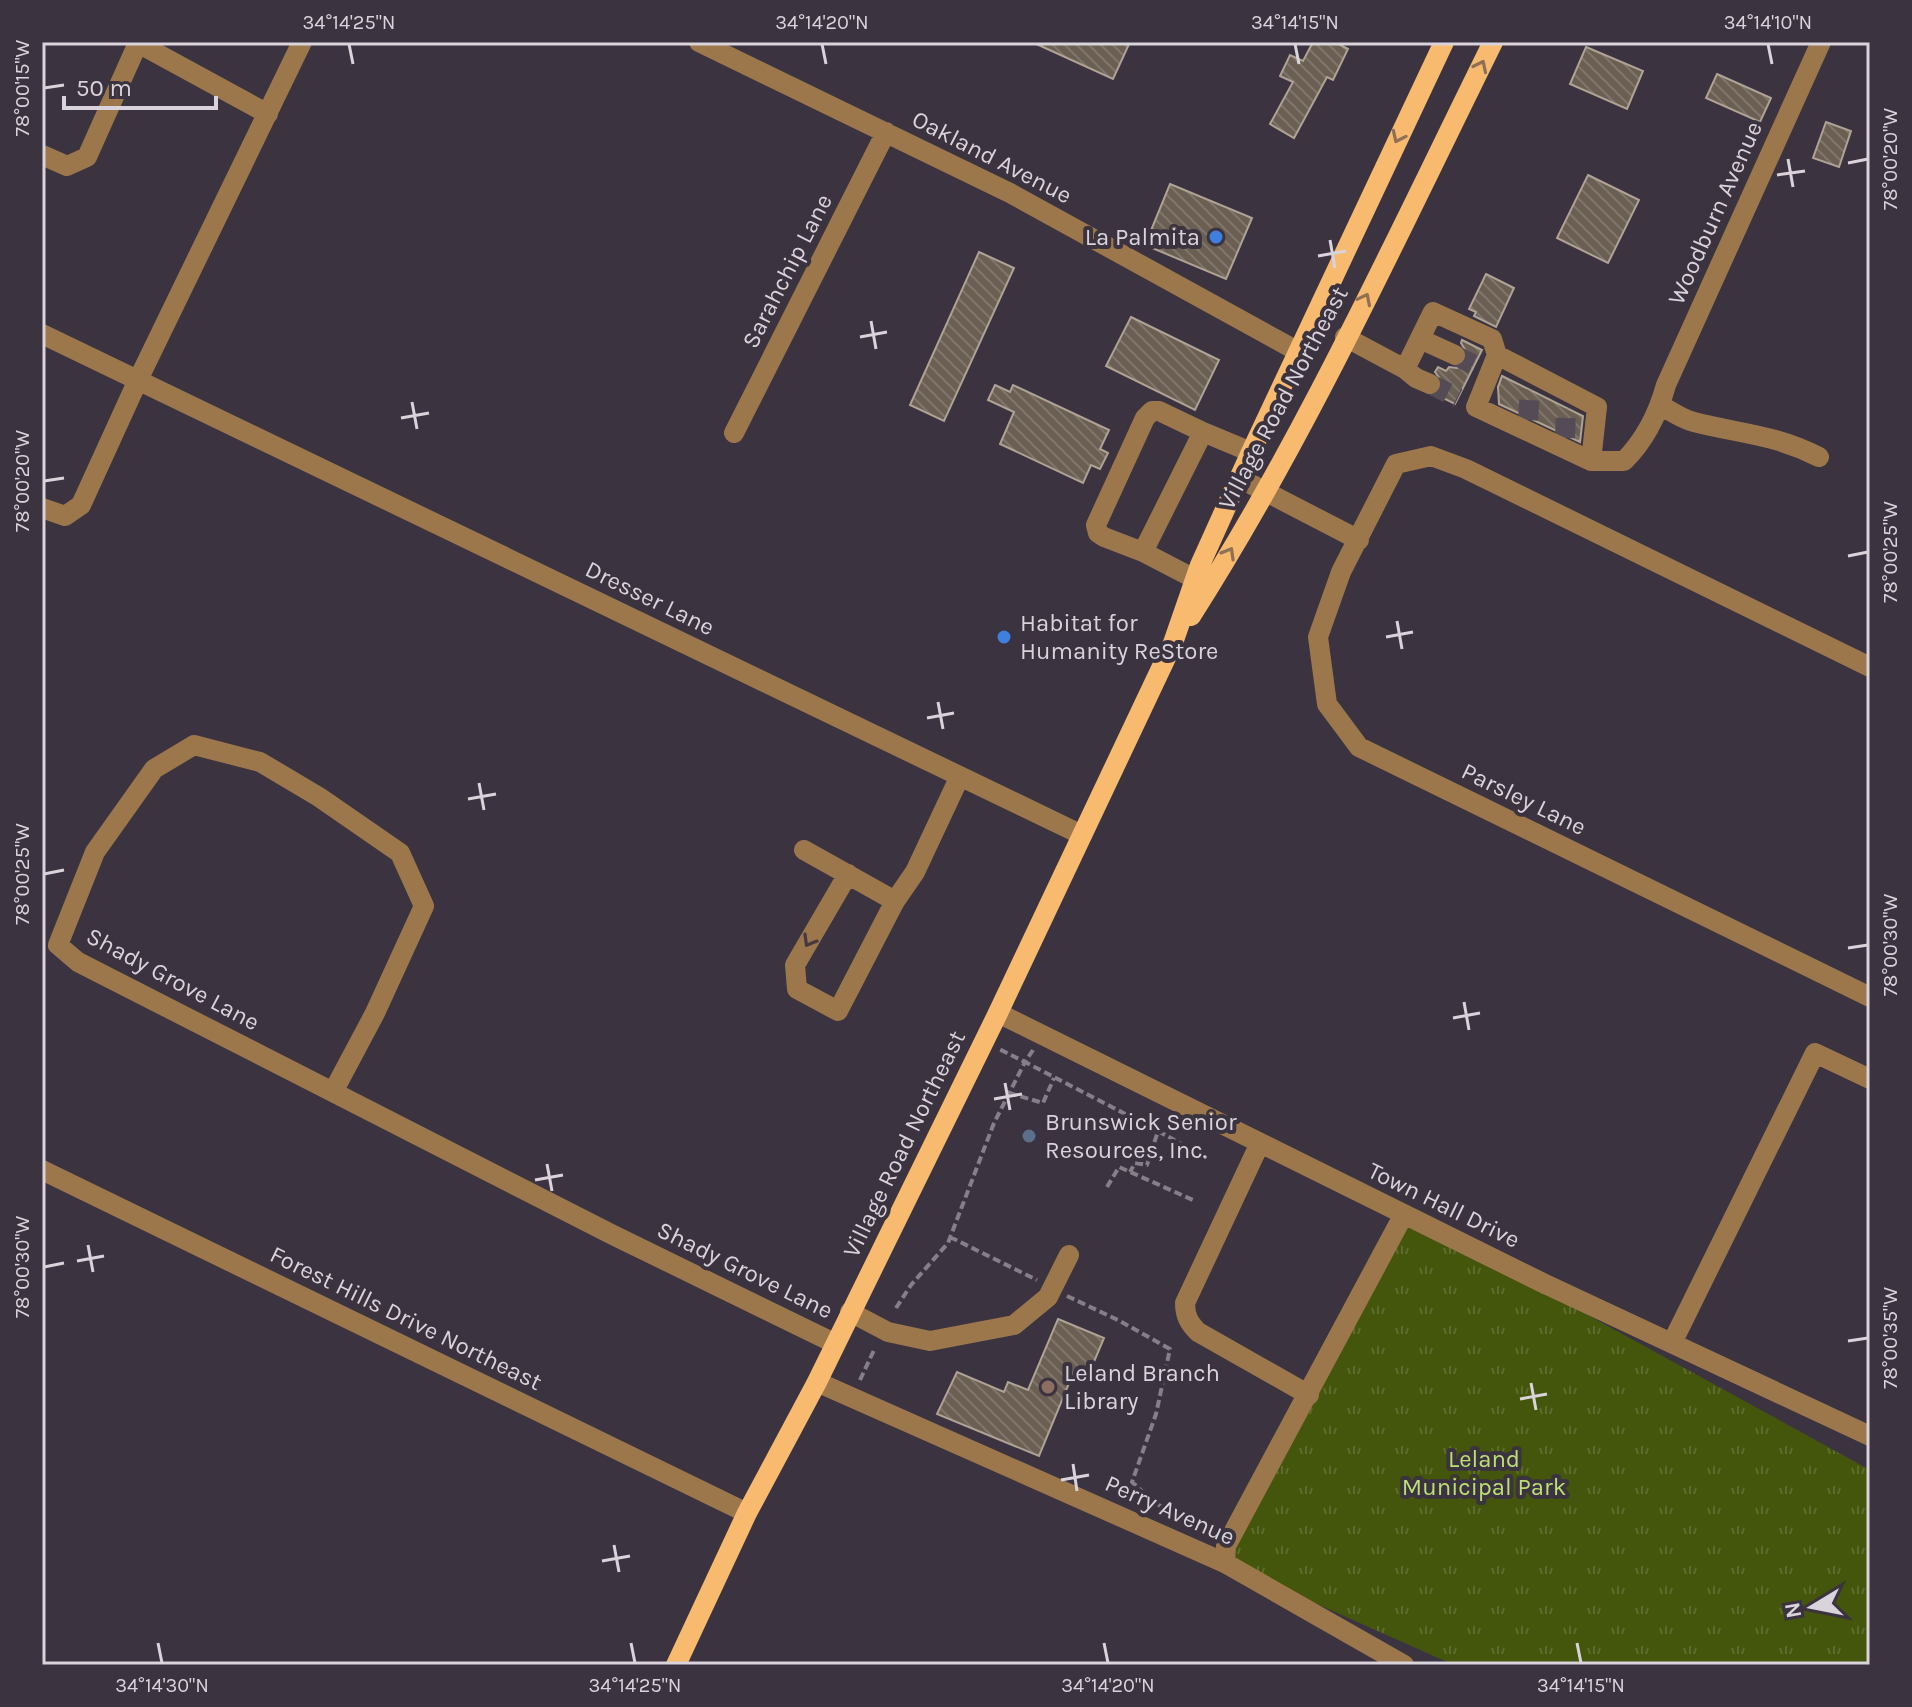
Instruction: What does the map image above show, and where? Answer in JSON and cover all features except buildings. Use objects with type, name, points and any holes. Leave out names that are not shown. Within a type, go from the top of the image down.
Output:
[{"type":"main road","name":"Village Road Northeast","points":[[676,1665],[747,1513],[817,1382],[998,1013],[1173,643],[1195,579],[1239,478],[1444,42]]},
{"type":"main road","name":"Village Road Northeast","points":[[1173,643],[1265,492],[1493,42]]},
{"type":"street","points":[[42,155],[67,166],[87,157],[137,42],[268,114]]},
{"type":"street","points":[[42,508],[65,516],[81,505],[138,380],[302,42]]},
{"type":"street","name":"Oakland Avenue","points":[[699,42],[1010,193],[1299,352]]},
{"type":"street","name":"Woodburn Avenue","points":[[1591,461],[1624,461],[1639,446],[1821,42]]},
{"type":"street","name":"Sarahchip Lane","points":[[734,433],[886,132]]},
{"type":"street","points":[[1405,369],[1433,312],[1492,339],[1487,364],[1467,402],[1565,443],[1591,461],[1597,407],[1566,400],[1531,381],[1487,364]]},
{"type":"street","name":"Dresser Lane","points":[[42,334],[1082,835]]},
{"type":"street","points":[[1345,337],[1430,384]]},
{"type":"street","points":[[1420,339],[1455,355]]},
{"type":"street","points":[[1660,405],[1691,421],[1770,436],[1819,457]]},
{"type":"street","points":[[1195,579],[1143,552],[1104,537],[1098,533],[1096,525],[1145,418],[1152,411],[1159,411],[1251,452]]},
{"type":"street","points":[[1143,552],[1203,432]]},
{"type":"street","name":"Parsley Lane","points":[[1870,667],[1466,469],[1431,456],[1396,464],[1341,572],[1318,637],[1327,704],[1359,747],[1870,997]]},
{"type":"street","points":[[1239,478],[1359,540]]},
{"type":"street","name":"Shady Grove Lane","points":[[333,1092],[375,1013],[424,906],[400,853],[319,797],[260,762],[194,745],[154,769],[95,852],[58,945],[78,962],[333,1092],[834,1343]]},
{"type":"street","points":[[848,874],[795,965],[797,989],[838,1011],[895,901],[915,872],[960,776]]},
{"type":"street","points":[[804,850],[895,901]]},
{"type":"street","name":"Town Hall Drive","points":[[998,1013],[1404,1214],[1870,1436]]},
{"type":"street","points":[[1672,1343],[1815,1053],[1870,1079]]},
{"type":"street","points":[[1260,1143],[1185,1303],[1185,1311],[1198,1332],[1309,1395]]},
{"type":"street","name":"Forest Hills Drive Northeast","points":[[42,1170],[747,1513]]},
{"type":"street","points":[[1225,1563],[1226,1546],[1404,1214]]},
{"type":"street","points":[[850,1312],[888,1332],[930,1341],[1014,1325],[1048,1297],[1069,1255]]},
{"type":"street","name":"Perry Avenue","points":[[817,1382],[1225,1563],[1404,1665]]},
{"type":"path","points":[[984,1041],[1210,1160]]},
{"type":"path","points":[[896,1308],[911,1285],[948,1243],[994,1123],[1025,1062]]},
{"type":"path","points":[[1009,1093],[1043,1103],[1054,1078]]},
{"type":"path","points":[[1130,1172],[1135,1163],[1147,1165],[1158,1131]]},
{"type":"path","points":[[1107,1187],[1119,1167],[1193,1200]]},
{"type":"path","points":[[950,1237],[1037,1280]]},
{"type":"path","points":[[1065,1295],[1170,1349],[1156,1414],[1132,1482],[1154,1502],[1194,1528]]},
{"type":"path","points":[[853,1398],[868,1358],[880,1339]]},
{"type":"green space","name":"Leland Municipal Park","points":[[1404,1214],[1870,1470],[1870,1665],[1454,1665],[1225,1563]]},
{"type":"tunnel","points":[[1455,355],[1474,365]]},
{"type":"tunnel","points":[[1430,384],[1458,398]]},
{"type":"tunnel","points":[[1528,420],[1530,390]]},
{"type":"tunnel","points":[[1565,438],[1566,408]]},
{"type":"place","name":"La Palmita","points":[[1216,237]]},
{"type":"place","name":"Habitat for Humanity ReStore","points":[[1004,637]]},
{"type":"place","name":"Brunswick Senior Resources, Inc.","points":[[1029,1136]]},
{"type":"place","name":"Leland Branch Library","points":[[1048,1387]]}]
